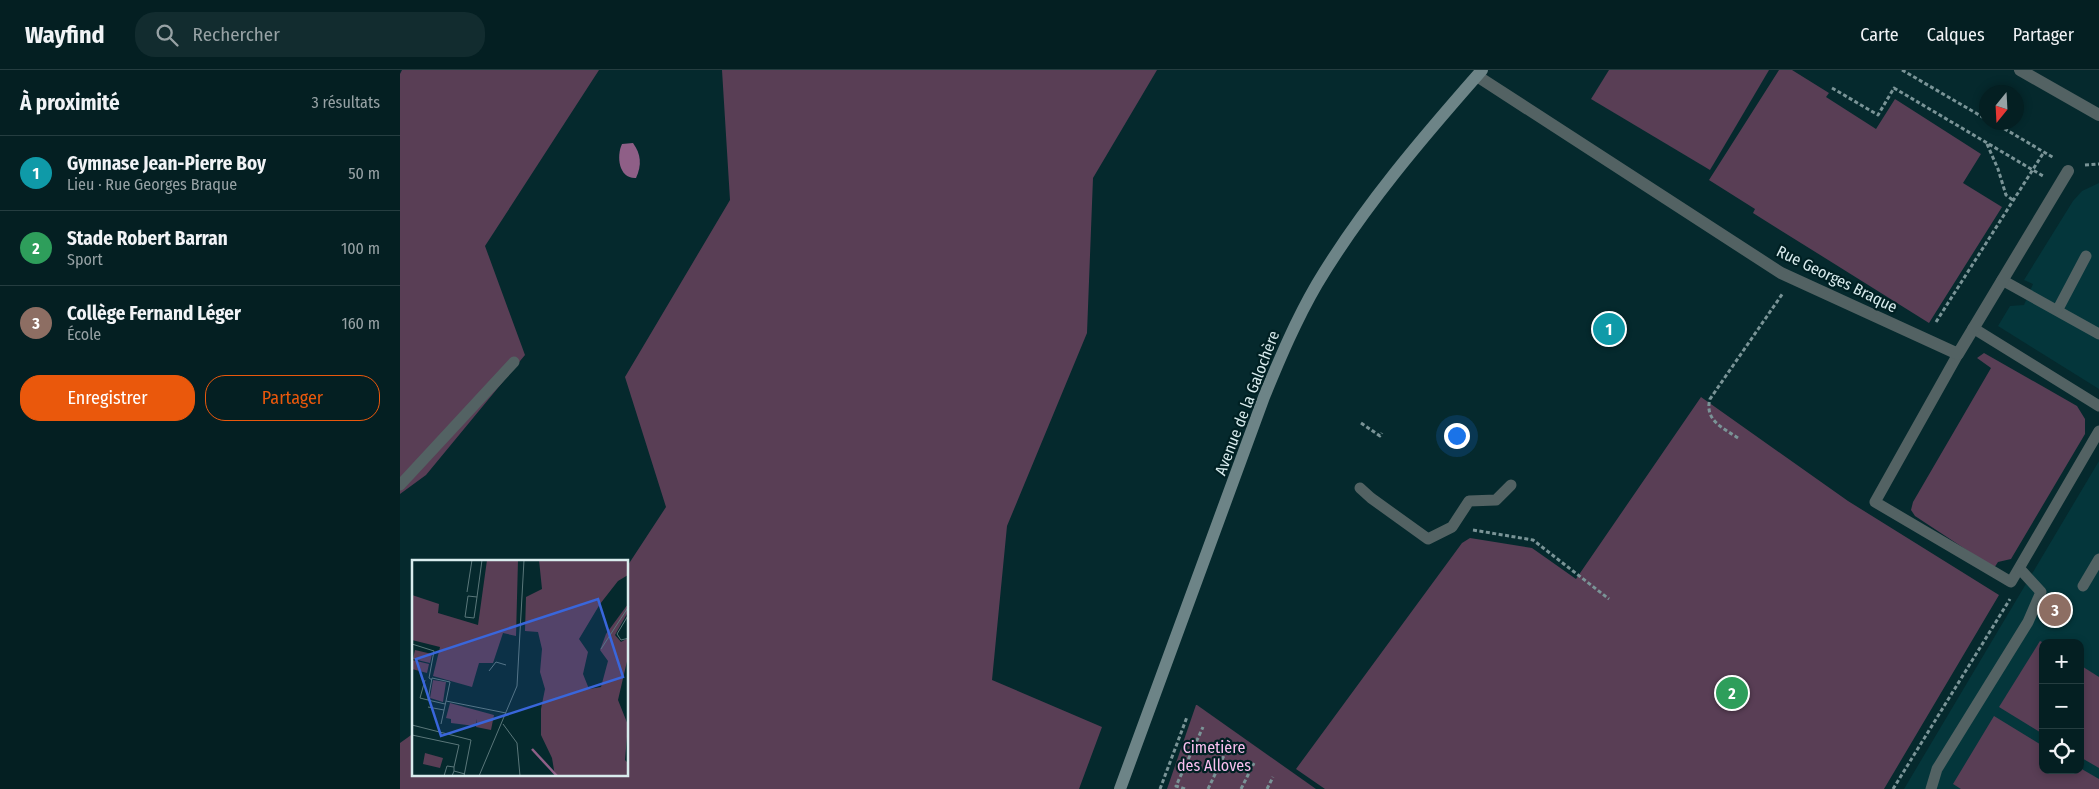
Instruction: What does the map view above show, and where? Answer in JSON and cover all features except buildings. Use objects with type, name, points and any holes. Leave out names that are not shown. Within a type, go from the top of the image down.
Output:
[{"type":"main road","name":"Avenue de la Galochère","points":[[1120,789],[1264,397],[1297,322],[1317,283],[1362,216],[1479,73]]},
{"type":"street","points":[[2020,70],[2099,115]]},
{"type":"street","name":"Rue Georges Braque","points":[[1479,73],[1793,278],[1958,354]]},
{"type":"street","points":[[1958,354],[2059,186],[2073,168]]},
{"type":"lane","points":[[2058,309],[2086,256]]},
{"type":"lane","points":[[2002,280],[2028,296],[2058,309],[2099,334]]},
{"type":"lane","points":[[1973,328],[2099,406]]},
{"type":"lane","points":[[1958,354],[1875,502],[2011,582],[2099,431]]},
{"type":"lane","points":[[400,485],[514,362]]},
{"type":"lane","points":[[1360,488],[1428,539],[1452,527],[1470,501],[1496,500],[1511,485]]},
{"type":"lane","points":[[2083,586],[2099,559]]},
{"type":"lane","points":[[1931,789],[1937,769],[2028,622],[2041,592],[2020,569]]},
{"type":"path","points":[[1902,70],[1979,115]]},
{"type":"path","points":[[1832,88],[1878,115],[1894,88],[2059,186]]},
{"type":"path","points":[[2007,130],[2056,159]]},
{"type":"path","points":[[1986,142],[1998,169],[2006,195],[2014,200]]},
{"type":"path","points":[[1925,339],[2044,152]]},
{"type":"path","points":[[2073,168],[2099,164]]},
{"type":"path","points":[[1738,438],[1711,418],[1708,408],[1710,399],[1793,278]]},
{"type":"path","points":[[1361,423],[1380,436],[1382,434]]},
{"type":"path","points":[[1452,527],[1533,540],[1609,599]]},
{"type":"path","points":[[1893,789],[2016,590],[2011,582]]},
{"type":"path","points":[[1160,789],[1187,716]]},
{"type":"path","points":[[1185,789],[1176,786],[1203,727]]},
{"type":"path","points":[[1208,789],[1229,745]]},
{"type":"path","points":[[1241,789],[1254,763]]},
{"type":"path","points":[[1267,789],[1273,777]]},
{"type":"shaded area","points":[[633,143],[638,151],[640,160],[636,178],[626,175],[619,161],[622,144]]},
{"type":"shaded area","points":[[2099,183],[2099,389],[1998,326],[2010,306],[2024,305],[2033,284],[2024,280],[2073,201],[2082,191]]},
{"type":"shaded area","points":[[2099,461],[2099,789],[1904,789]]},
{"type":"green space","points":[[402,70],[599,70],[485,246],[525,355],[426,475],[400,494],[400,74]]},
{"type":"green space","points":[[722,70],[1157,70],[1093,178],[1087,333],[1007,526],[992,680],[1102,727],[1079,789],[400,789],[400,743],[412,734],[412,776],[629,776],[629,563],[666,507],[625,377],[730,200]]},
{"type":"green space","points":[[1609,70],[1769,70],[1710,170],[1591,99]]},
{"type":"green space","points":[[1779,70],[1792,70],[1829,93],[1826,97],[1876,129],[1895,99],[1981,154],[1963,183],[2002,207],[1929,323],[1753,213],[1755,209],[1709,180]]},
{"type":"green space","points":[[1984,353],[2077,406],[2085,419],[2085,434],[2011,559],[1998,562],[1994,568],[1915,516],[1911,510],[1913,502],[1991,368],[1977,358]]},
{"type":"green space","points":[[1701,397],[1848,501],[1999,595],[1884,789],[1325,789],[1296,769],[1462,543],[1470,538],[1532,548],[1576,579]]},
{"type":"green space","points":[[2039,643],[2039,732],[1999,707]]},
{"type":"green space","points":[[2084,668],[2099,677],[2099,768],[2084,759]]},
{"type":"green space","name":"Cimetière des Alloves","points":[[1197,705],[1316,789],[1167,789]]},
{"type":"green space","points":[[1994,716],[2039,744],[2039,774],[2084,774],[2084,770],[2099,779],[2099,789],[1961,789],[1953,784]]},
{"type":"place","name":"Gymnase Jean-Pierre Boy","points":[[1609,329]]},
{"type":"place","name":"Collège Fernand Léger","points":[[2055,610]]},
{"type":"place","name":"Stade Robert Barran","points":[[1732,693]]}]
